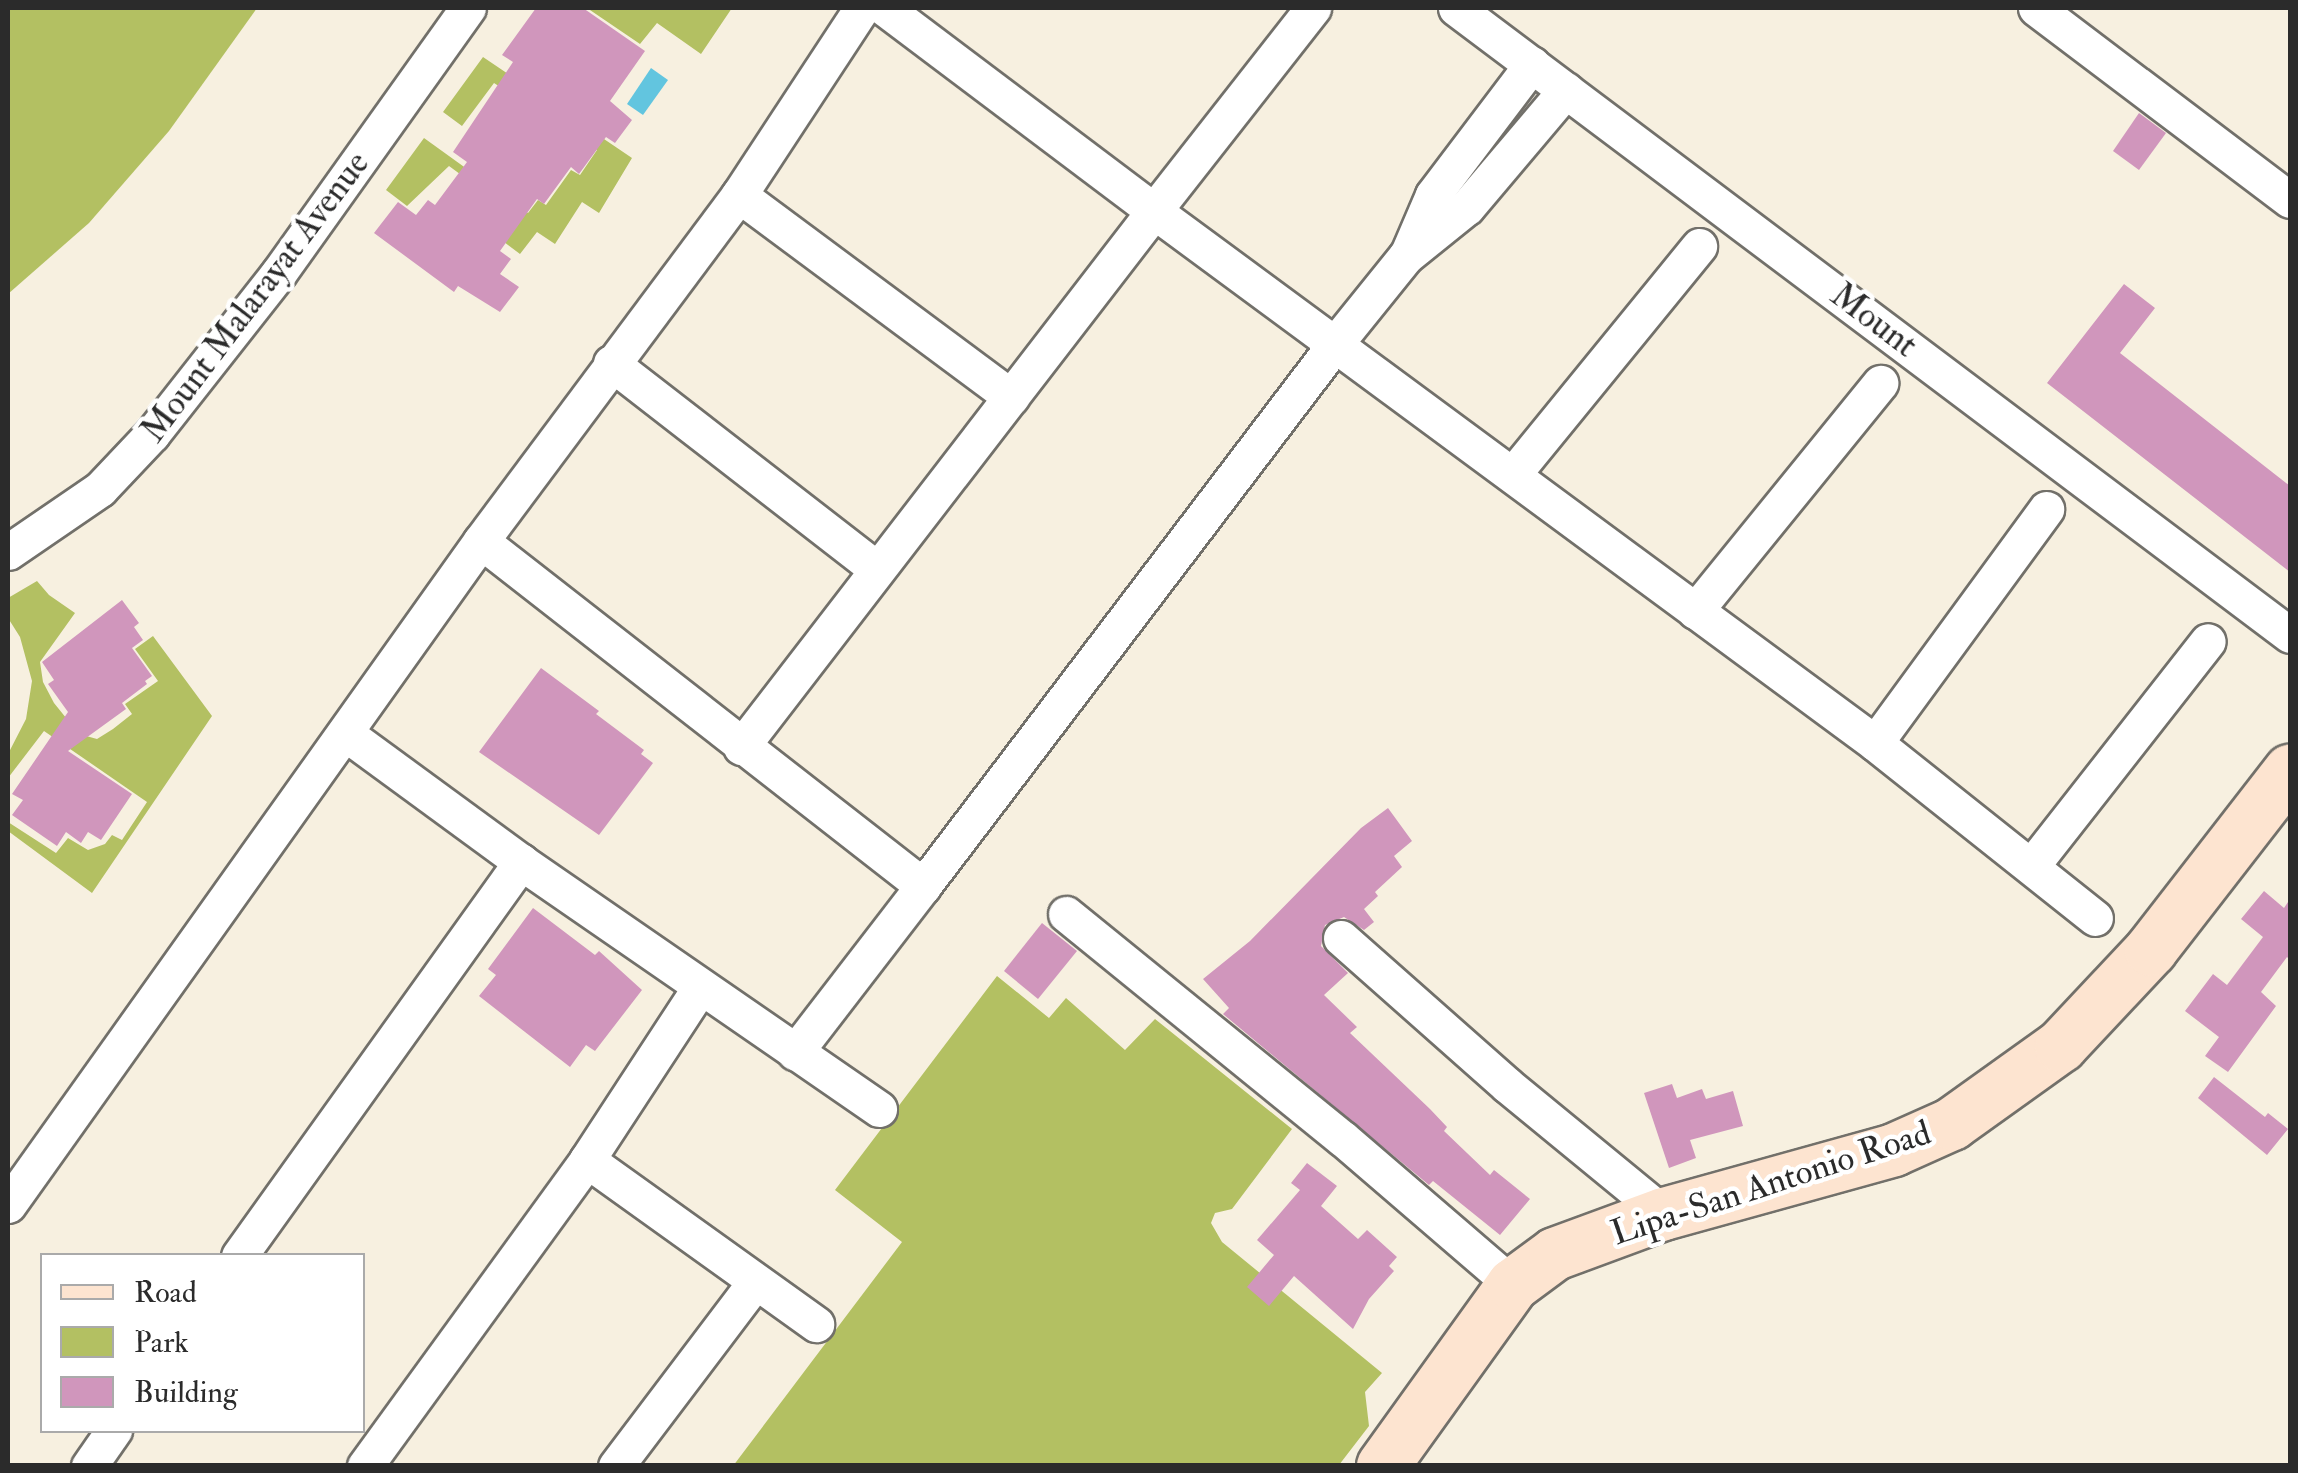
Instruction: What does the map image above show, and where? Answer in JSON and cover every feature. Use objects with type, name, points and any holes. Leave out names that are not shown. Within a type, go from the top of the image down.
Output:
[{"type":"main road","name":"Lipa-San Antonio Road","points":[[1383,1466],[1514,1285],[1555,1254],[1664,1214],[1894,1150],[1952,1124],[2062,1046],[2150,950],[2290,772]]},
{"type":"street","name":"Mount Malarayat Avenue","points":[[8,552],[100,489],[152,434],[278,274],[468,8]]},
{"type":"street","points":[[8,1205],[482,542],[739,195],[862,8]]},
{"type":"street","points":[[885,8],[1875,742],[2033,864],[2095,918]]},
{"type":"street","points":[[741,747],[1313,8]]},
{"type":"street","name":"Mount","points":[[1456,8],[2290,634]]},
{"type":"street","points":[[2036,8],[2290,200]]},
{"type":"street","points":[[1406,256],[1433,194],[1532,64]]},
{"type":"street","points":[[795,1052],[1335,344],[1406,256],[1467,207],[1566,90]]},
{"type":"street","points":[[739,195],[1011,397]]},
{"type":"street","points":[[1514,473],[1699,246]]},
{"type":"street","points":[[612,363],[877,569]]},
{"type":"street","points":[[1695,611],[1880,384]]},
{"type":"street","points":[[1875,742],[2046,510]]},
{"type":"street","points":[[482,542],[923,886]]},
{"type":"street","points":[[2033,864],[2208,641]]},
{"type":"street","points":[[344,734],[521,862],[879,1109]]},
{"type":"street","points":[[241,1253],[521,862]]},
{"type":"street","points":[[1066,914],[1342,1138],[1514,1285]]},
{"type":"street","points":[[1341,938],[1507,1085],[1664,1214]]},
{"type":"street","points":[[365,1466],[586,1160],[700,987]]},
{"type":"street","points":[[586,1160],[816,1324]]},
{"type":"street","points":[[616,1466],[755,1282]]},
{"type":"street","points":[[89,1466],[112,1433]]},
{"type":"green space","points":[[8,8],[257,8],[169,131],[89,223],[8,294]]},
{"type":"green space","points":[[587,8],[732,8],[701,54],[657,23],[640,44]]},
{"type":"green space","points":[[483,57],[632,158],[599,213],[582,202],[555,244],[537,232],[520,254],[492,233],[509,210],[449,166],[407,206],[386,190],[424,138],[528,213],[538,200],[546,205],[571,170],[580,175],[597,150],[494,83],[462,126],[443,112]]},
{"type":"green space","points":[[37,581],[75,613],[40,662],[43,682],[54,703],[79,734],[97,739],[113,729],[132,714],[125,704],[158,681],[135,649],[153,636],[212,716],[92,893],[8,831],[8,822],[56,853],[68,838],[88,850],[105,844],[112,835],[122,840],[147,802],[44,731],[8,778],[8,754],[26,719],[32,681],[20,637],[8,618],[8,598]]},
{"type":"green space","points":[[997,976],[1049,1018],[1066,998],[1125,1050],[1155,1019],[1292,1129],[1232,1209],[1215,1213],[1211,1223],[1222,1242],[1382,1373],[1365,1392],[1369,1426],[1339,1465],[733,1466],[902,1242],[835,1190]]},
{"type":"water","points":[[651,68],[668,80],[643,115],[627,104]]},
{"type":"building","points":[[536,8],[583,8],[645,51],[610,101],[632,120],[615,143],[606,137],[579,174],[571,167],[544,204],[537,199],[500,251],[511,259],[500,274],[519,287],[500,312],[458,286],[454,292],[374,233],[398,202],[416,215],[428,200],[435,205],[467,162],[453,152],[513,62],[502,55]]},
{"type":"building","points":[[2139,113],[2166,133],[2139,170],[2113,151]]},
{"type":"building","points":[[2124,284],[2155,308],[2120,353],[2290,486],[2290,572],[2047,383]]},
{"type":"building","points":[[122,600],[139,623],[134,627],[143,640],[132,648],[152,676],[122,703],[126,709],[68,751],[132,794],[101,840],[88,832],[81,843],[66,832],[57,846],[12,815],[23,800],[12,794],[68,712],[48,684],[54,680],[42,662]]},
{"type":"building","points":[[541,668],[599,711],[596,714],[644,750],[641,754],[653,763],[599,835],[479,752]]},
{"type":"building","points":[[1388,808],[1412,841],[1394,856],[1402,867],[1375,892],[1378,896],[1364,909],[1374,922],[1364,930],[1344,917],[1325,925],[1321,946],[1348,973],[1324,995],[1357,1027],[1350,1033],[1430,1109],[1447,1127],[1444,1131],[1490,1175],[1494,1170],[1530,1199],[1500,1235],[1433,1181],[1429,1185],[1223,1014],[1229,1008],[1203,979],[1250,941],[1361,828]]},
{"type":"building","points":[[2264,891],[2284,908],[2290,899],[2290,960],[2287,957],[2261,992],[2276,1006],[2228,1072],[2205,1056],[2219,1037],[2185,1011],[2213,974],[2227,985],[2263,937],[2241,919]]},
{"type":"building","points":[[533,908],[595,955],[599,951],[642,990],[595,1051],[586,1045],[570,1067],[479,996],[496,975],[488,969]]},
{"type":"building","points":[[1042,923],[1077,951],[1038,999],[1004,971]]},
{"type":"building","points":[[2214,1077],[2265,1117],[2268,1113],[2288,1129],[2267,1155],[2198,1098]]},
{"type":"building","points":[[1672,1084],[1677,1098],[1702,1089],[1706,1099],[1733,1091],[1743,1126],[1690,1140],[1696,1158],[1669,1168],[1644,1093]]},
{"type":"building","points":[[1307,1163],[1337,1186],[1321,1206],[1358,1239],[1367,1230],[1397,1257],[1389,1266],[1394,1271],[1369,1299],[1353,1329],[1294,1276],[1269,1306],[1247,1287],[1274,1255],[1257,1240],[1300,1190],[1291,1183]]}]
